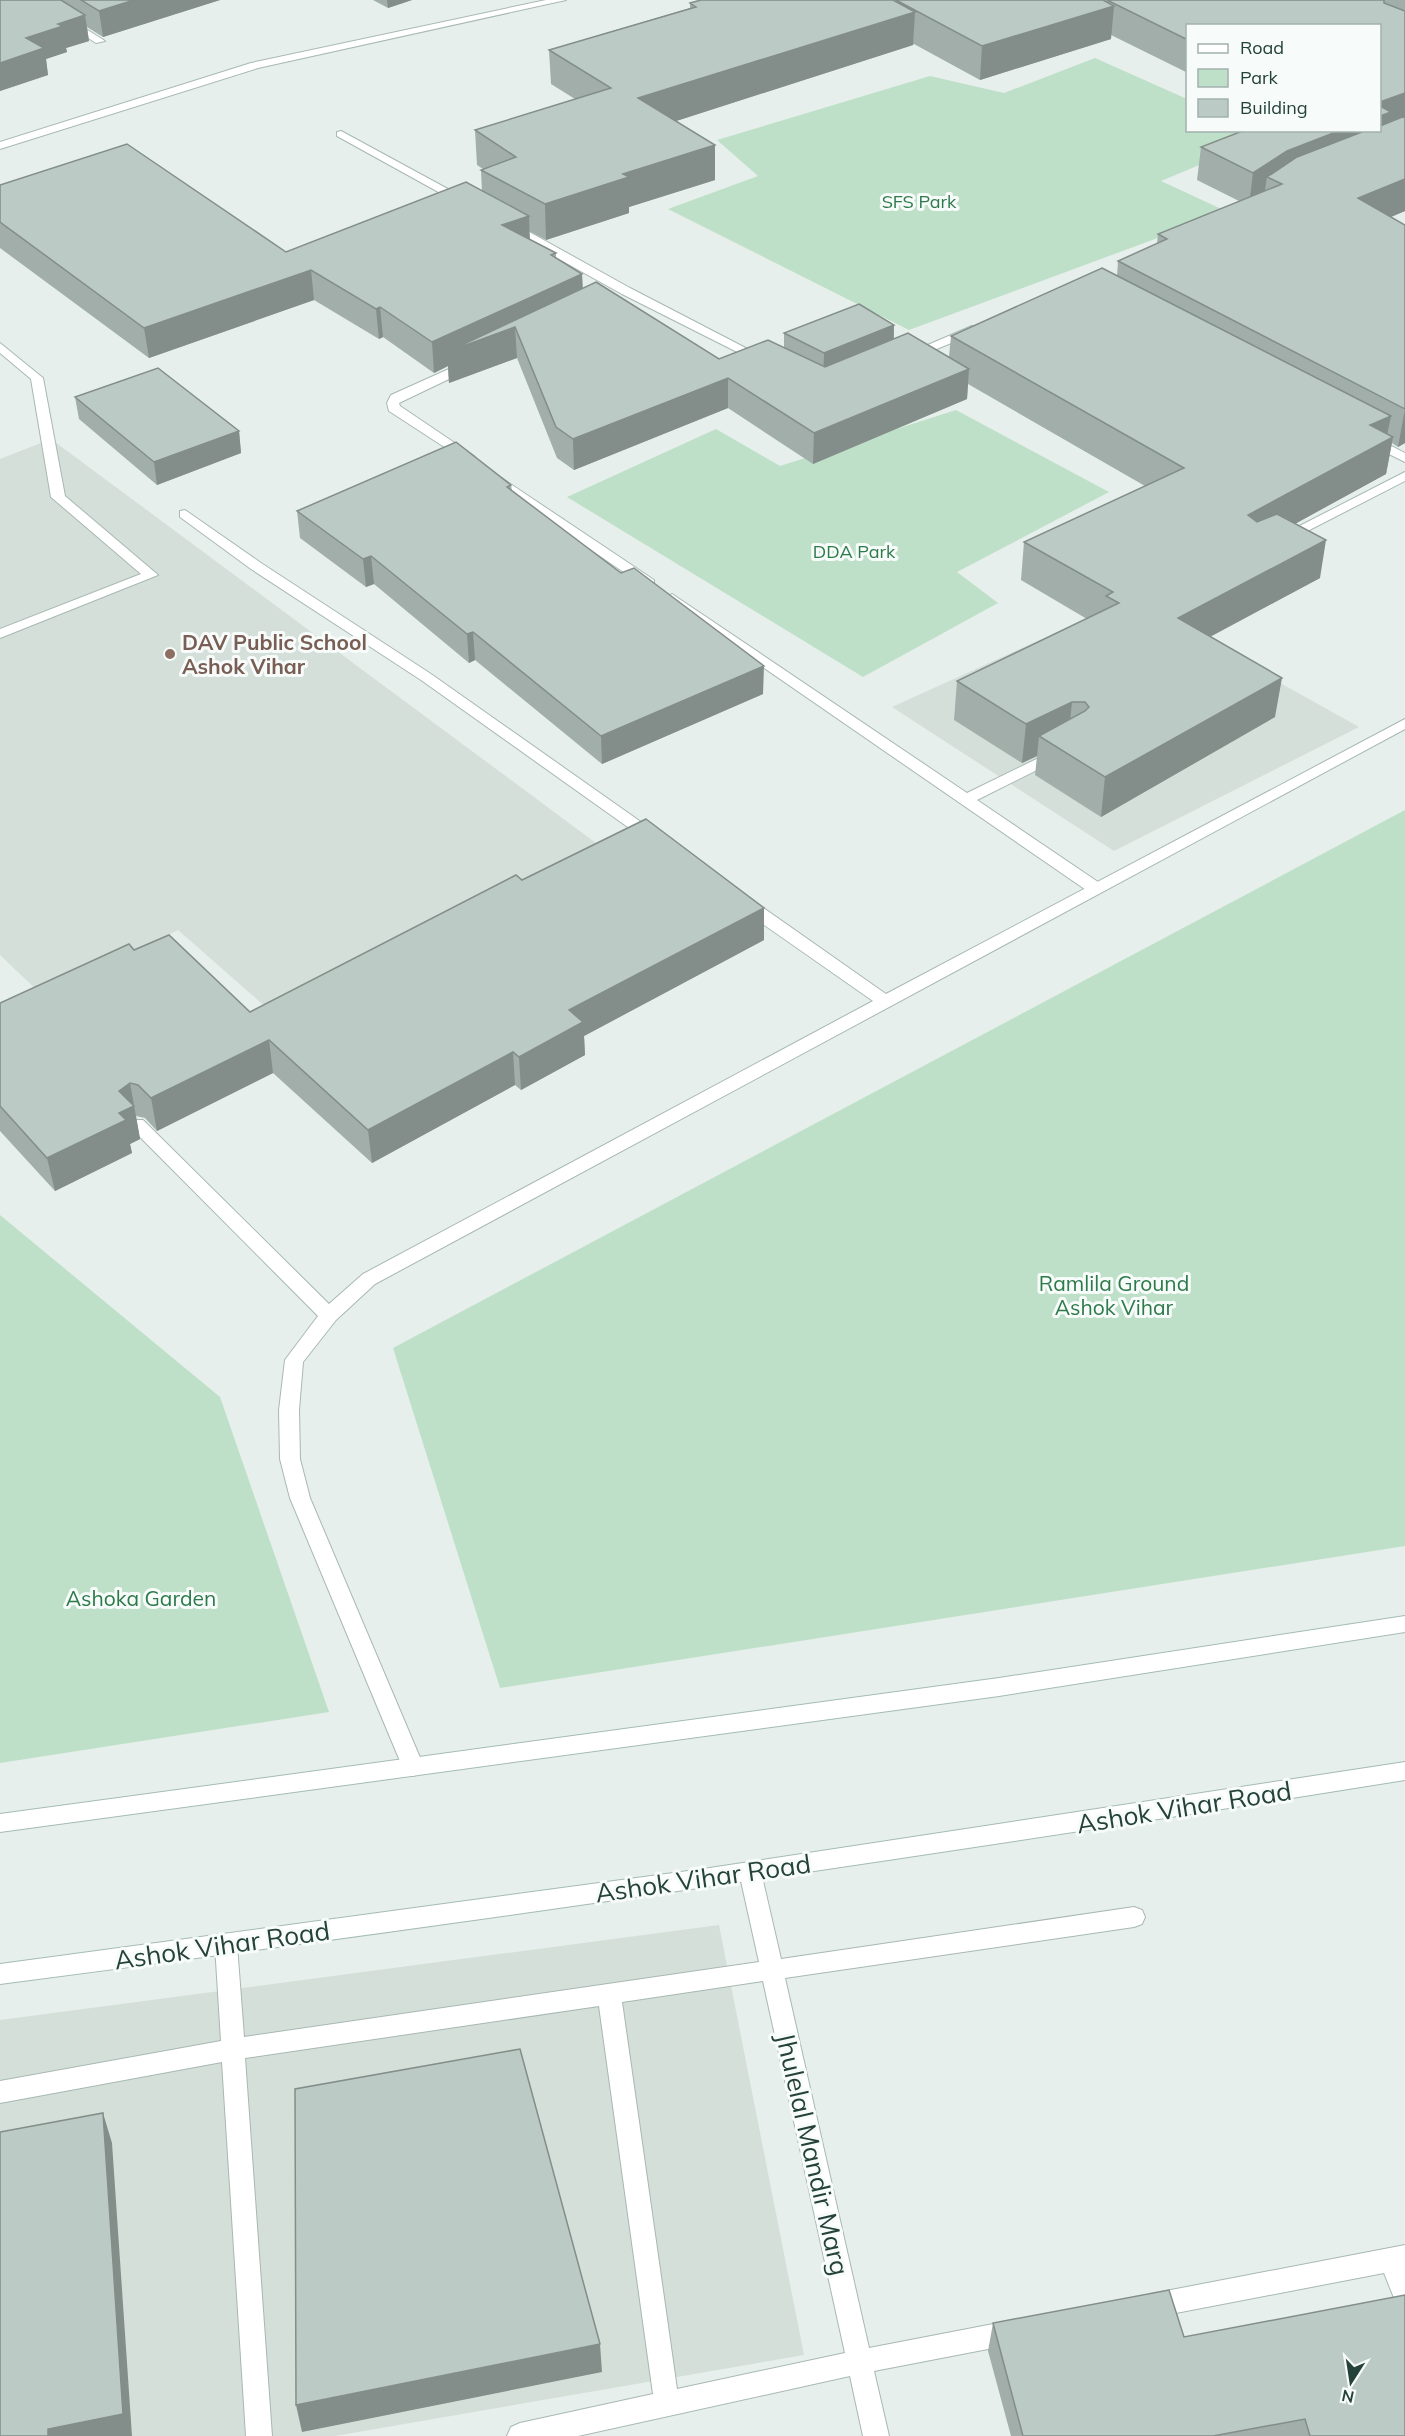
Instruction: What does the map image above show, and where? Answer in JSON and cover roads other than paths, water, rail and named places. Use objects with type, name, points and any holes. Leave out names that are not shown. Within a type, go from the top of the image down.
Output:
[{"type":"street","points":[[33,0],[100,41]]},
{"type":"street","points":[[0,146],[255,65],[561,0]]},
{"type":"street","points":[[341,134],[474,207]]},
{"type":"street","points":[[494,218],[621,293],[772,365]]},
{"type":"street","points":[[890,363],[990,323]]},
{"type":"street","points":[[0,347],[37,378],[57,497],[151,575],[0,634]]},
{"type":"street","points":[[480,359],[396,398],[393,403],[394,408],[1095,888]]},
{"type":"street","points":[[1363,435],[1405,458]]},
{"type":"street","points":[[1272,543],[1405,476]]},
{"type":"street","points":[[185,514],[256,566],[426,677],[668,849]]},
{"type":"street","points":[[413,1767],[300,1498],[290,1459],[289,1410],[294,1360],[329,1315],[369,1278],[1405,723]]},
{"type":"street","points":[[967,799],[1074,746]]},
{"type":"street","points":[[735,897],[884,1001]]},
{"type":"street","points":[[137,1124],[329,1315]]},
{"type":"street","points":[[0,1823],[999,1687],[1405,1624]]},
{"type":"street","name":"Ashok Vihar Road","points":[[0,1974],[226,1945],[1055,1828],[1405,1771]]},
{"type":"street","name":"Jhulelal Mandir Marg","points":[[750,1872],[876,2436]]},
{"type":"street","points":[[0,2092],[234,2049],[1134,1917]]},
{"type":"street","points":[[226,1945],[259,2436]]},
{"type":"street","points":[[609,1994],[667,2404]]},
{"type":"street","points":[[1126,2311],[1398,2258],[1405,2295]]},
{"type":"street","points":[[520,2436],[860,2362],[1033,2328]]},
{"type":"place","name":"DAV Public School Ashok Vihar","points":[[170,654]]},
{"type":"park label","name":"SFS Park","points":[[919,201]]},
{"type":"park label","name":"DDA Park","points":[[854,551]]},
{"type":"park label","name":"Ramlila Ground Ashok Vihar","points":[[1114,1295]]},
{"type":"park label","name":"Ashoka Garden","points":[[141,1598]]}]
